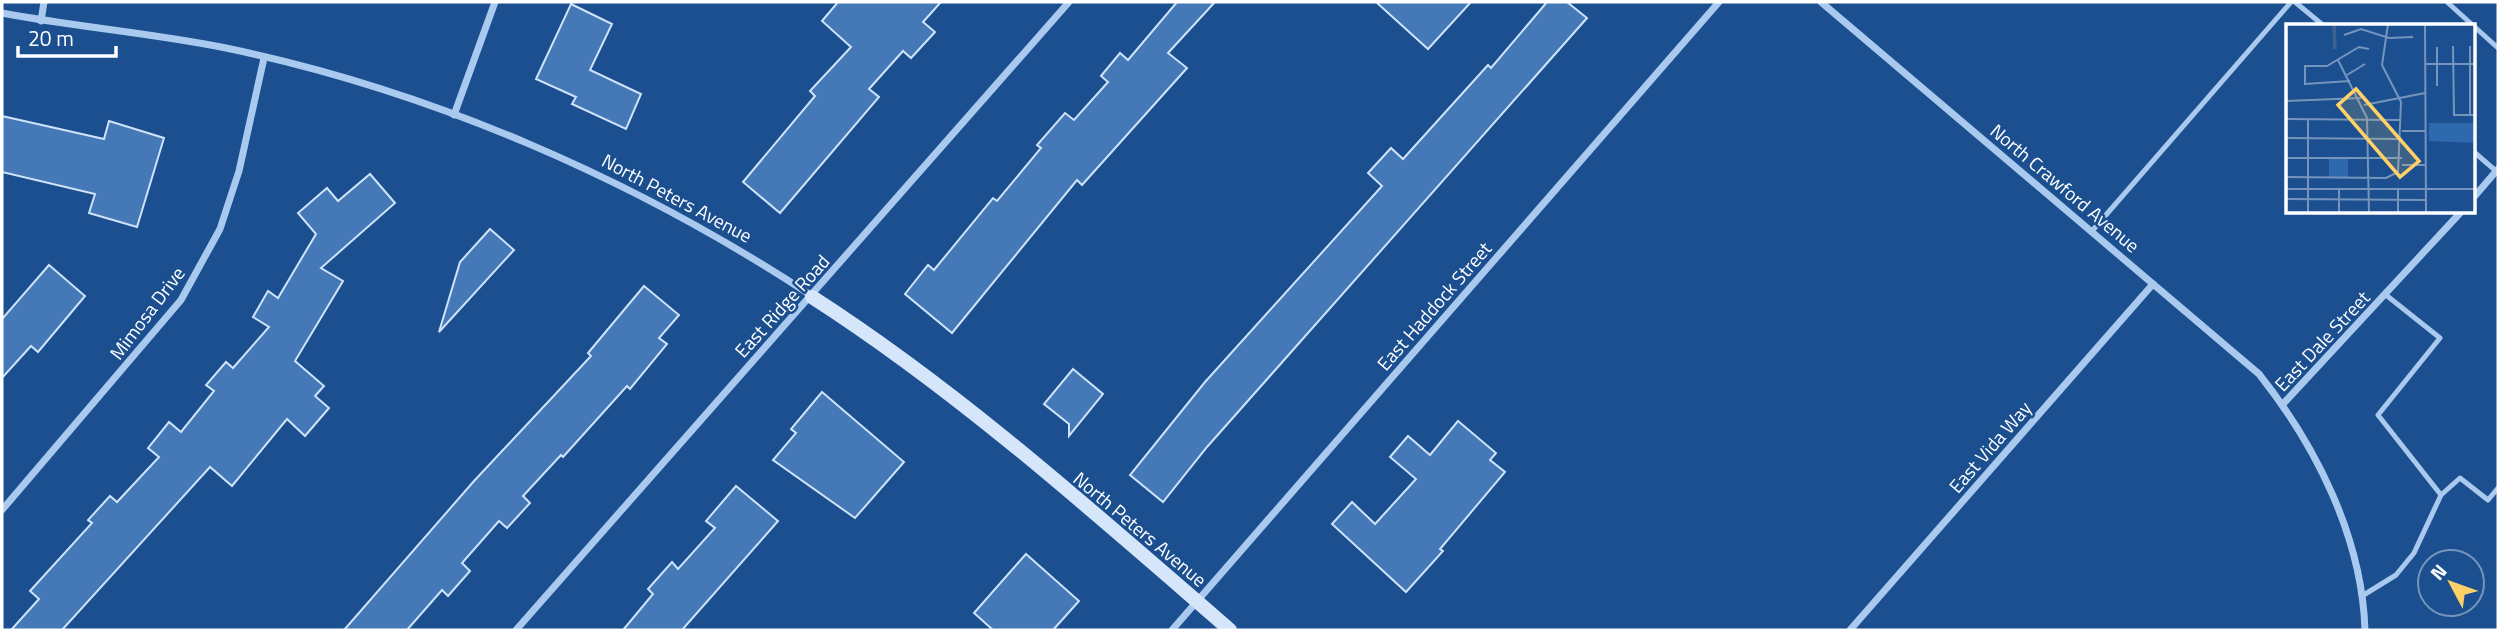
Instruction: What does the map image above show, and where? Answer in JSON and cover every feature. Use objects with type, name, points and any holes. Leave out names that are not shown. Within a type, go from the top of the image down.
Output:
[{"type":"street","points":[[41,20],[44,2]]},
{"type":"street","points":[[454,115],[495,2]]},
{"type":"street","name":"East Ridge Road","points":[[516,630],[813,297],[1069,2]]},
{"type":"street","name":"East Haddock Street","points":[[1172,630],[1719,2]]},
{"type":"street","name":"North Crawford Avenue","points":[[1821,2],[2259,374],[2283,404]]},
{"type":"street","name":"North Peters Avenue","points":[[2,13],[214,46],[405,97],[454,115],[614,185],[770,268],[871,335],[974,412],[1230,630]]},
{"type":"street","name":"Mimosa Drive","points":[[2,510],[160,328],[188,289],[220,229],[236,182],[264,58]]},
{"type":"street","points":[[2476,195],[2497,170]]},
{"type":"street","name":"East Dale Street","points":[[2365,630],[2362,596],[2336,500],[2283,404],[2459,214]]},
{"type":"street","name":"East Vida Way","points":[[1850,630],[2153,284]]},
{"type":"lane","points":[[2092,231],[2293,2],[2321,24]]},
{"type":"lane","points":[[2447,2],[2471,24]]},
{"type":"lane","points":[[2476,28],[2498,48]]},
{"type":"lane","points":[[2476,154],[2497,170]]},
{"type":"lane","points":[[2386,295],[2441,338],[2378,415],[2441,495]]},
{"type":"lane","points":[[2362,596],[2396,575],[2414,553],[2441,495],[2460,478],[2488,499],[2498,488]]},
{"type":"building","points":[[838,2],[941,2],[923,22],[935,32],[911,58],[903,51],[869,89],[879,97],[780,213],[743,182],[815,96],[810,91],[851,47],[822,21]]},
{"type":"building","points":[[1177,2],[1215,2],[1168,53],[1187,68],[1082,185],[1077,180],[952,333],[905,294],[928,265],[934,270],[993,198],[997,201],[1041,148],[1037,145],[1065,113],[1074,120],[1108,82],[1101,76],[1120,53],[1128,60]]},
{"type":"building","points":[[1376,2],[1471,2],[1428,49]]},
{"type":"building","points":[[1547,2],[1567,2],[1587,18],[1207,447],[1163,502],[1130,475],[1205,382],[1382,186],[1368,173],[1391,148],[1403,159],[1488,65],[1491,68]]},
{"type":"building","points":[[571,4],[612,24],[590,70],[641,94],[626,129],[572,104],[576,97],[536,79]]},
{"type":"building","points":[[2,116],[104,139],[109,121],[164,138],[137,227],[89,213],[95,194],[2,172]]},
{"type":"building","points":[[370,174],[395,203],[321,268],[343,281],[295,361],[324,386],[315,396],[329,408],[305,436],[287,419],[232,486],[210,467],[62,630],[11,630],[39,599],[30,591],[92,523],[88,520],[110,496],[117,502],[159,457],[148,448],[169,422],[181,432],[214,391],[206,385],[226,362],[233,368],[269,327],[253,317],[268,291],[278,298],[316,234],[298,213],[327,188],[338,201]]},
{"type":"building","points":[[490,229],[514,250],[439,332],[460,262]]},
{"type":"building","points":[[49,265],[85,296],[38,352],[31,346],[2,378],[2,319]]},
{"type":"building","points":[[644,286],[679,315],[659,338],[667,344],[630,389],[627,386],[563,457],[561,455],[523,496],[530,503],[507,528],[499,521],[462,563],[470,571],[448,596],[442,590],[407,630],[344,630],[474,481],[591,356],[588,353]]},
{"type":"building","points":[[1073,369],[1103,394],[1069,436],[1069,424],[1044,404]]},
{"type":"building","points":[[822,392],[904,462],[855,518],[773,460],[796,433],[791,429]]},
{"type":"building","points":[[1458,421],[1496,453],[1490,460],[1505,472],[1440,549],[1443,551],[1406,592],[1332,524],[1352,502],[1375,524],[1416,479],[1390,457],[1408,436],[1430,455]]},
{"type":"building","points":[[736,486],[778,521],[682,630],[623,630],[653,594],[648,589],[672,562],[678,569],[715,528],[706,521]]},
{"type":"building","points":[[1026,554],[1079,601],[1053,630],[993,630],[974,613]]}]
